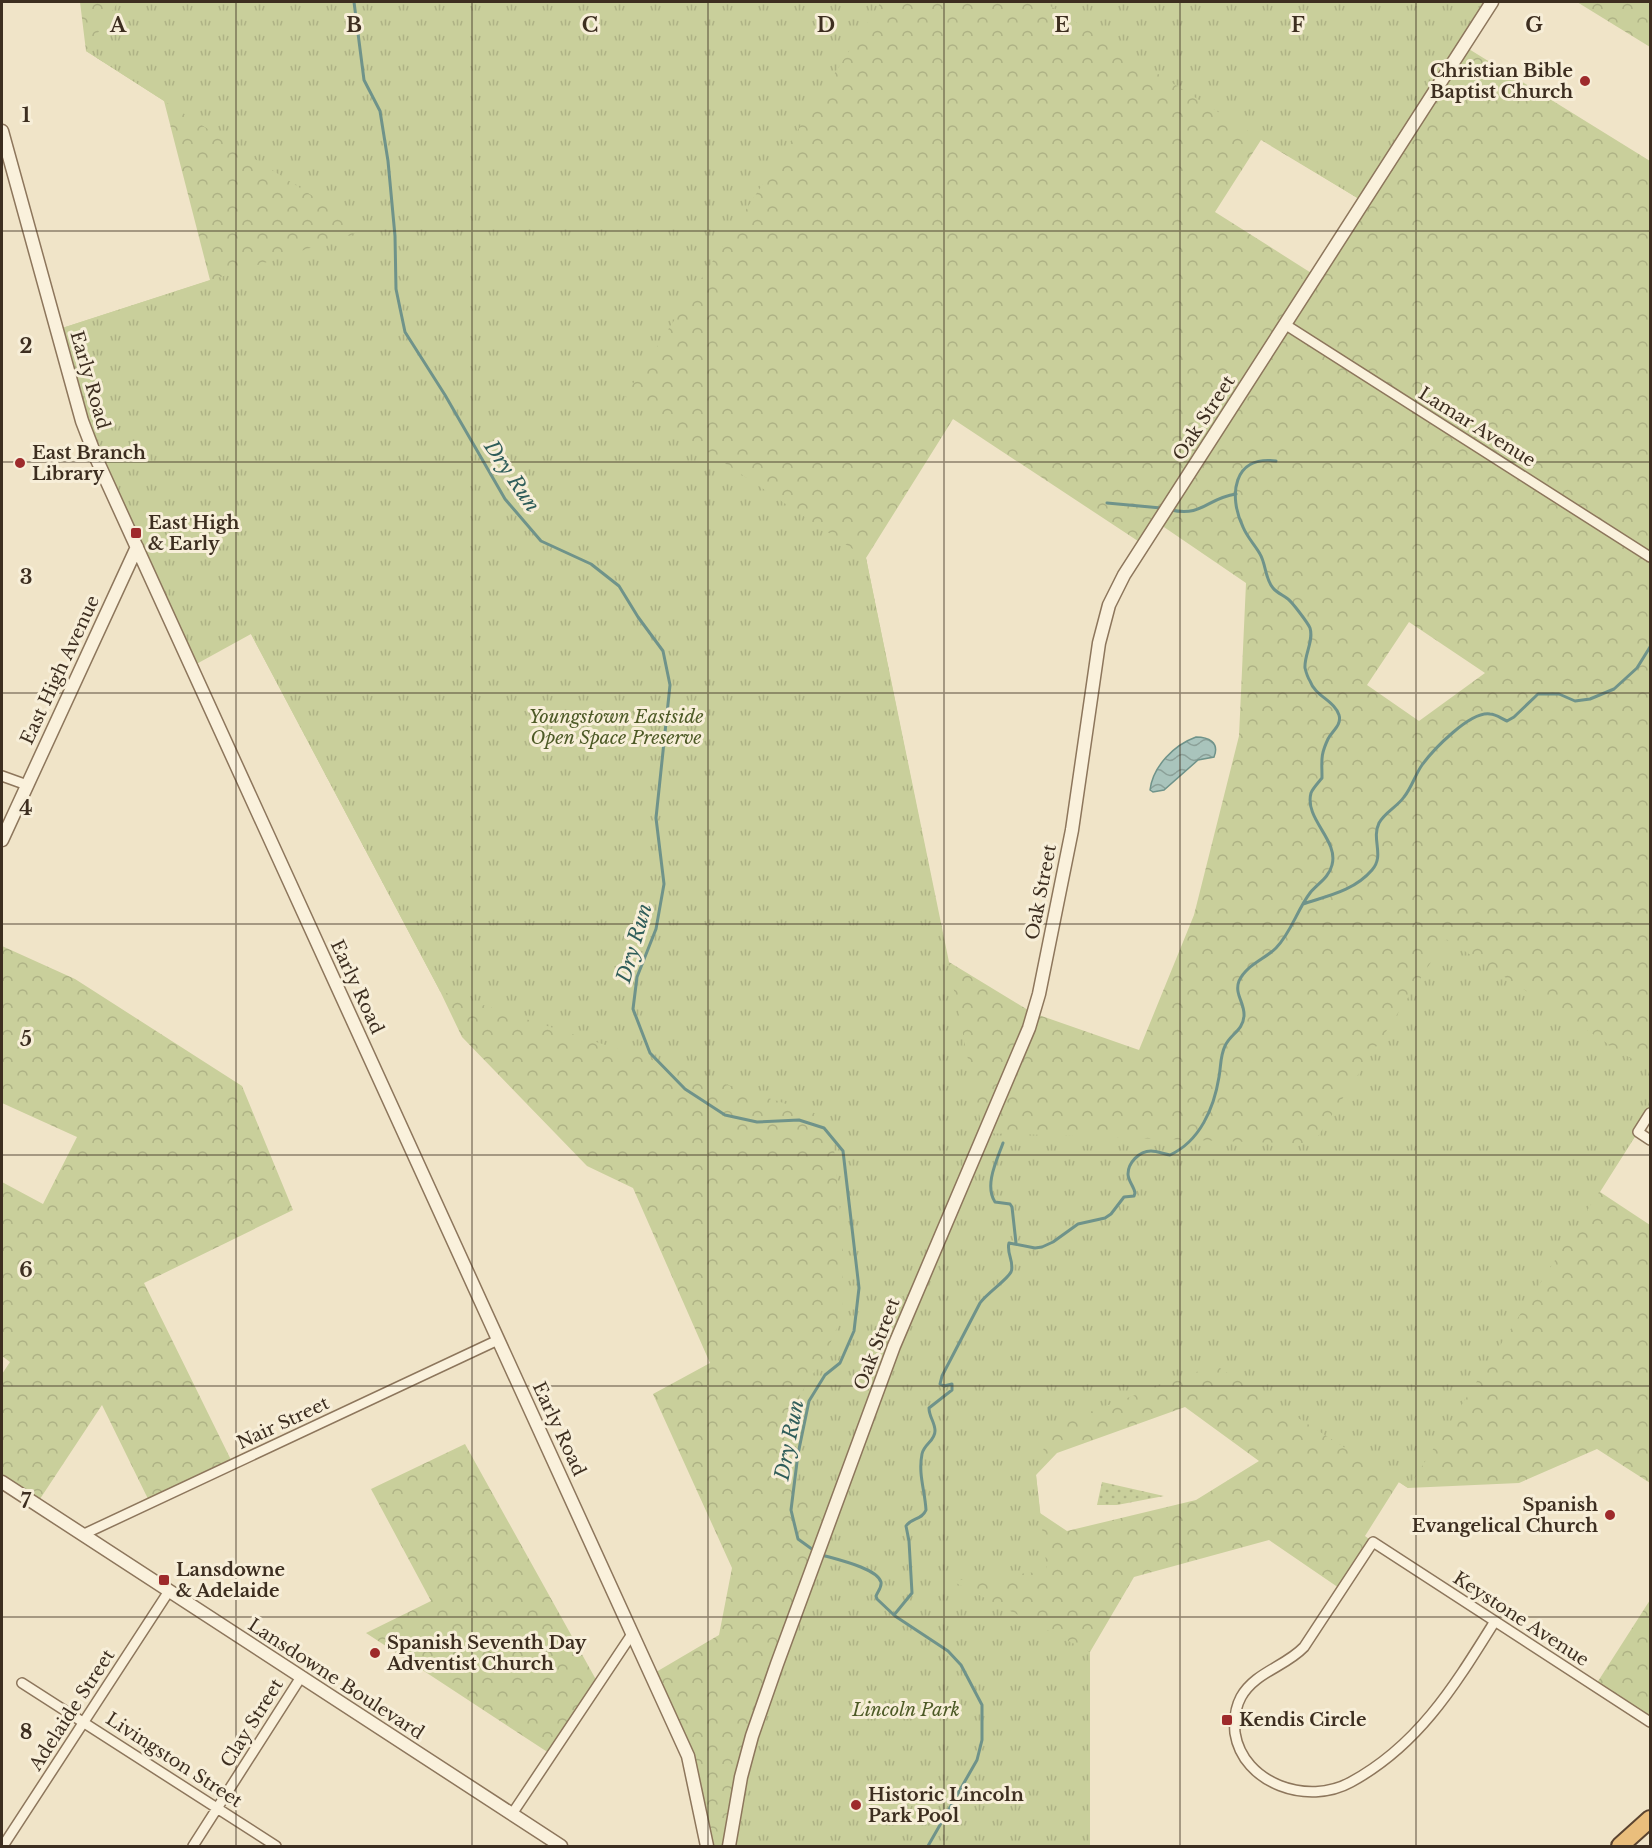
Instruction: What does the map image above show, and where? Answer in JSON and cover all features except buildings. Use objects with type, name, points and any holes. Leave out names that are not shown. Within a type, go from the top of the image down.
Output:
[{"type":"highway","points":[[1620,1846],[1650,1819]]},
{"type":"street","name":"Oak Street","points":[[729,1846],[741,1777],[752,1736],[777,1664],[894,1346],[1029,1028],[1039,994],[1072,830],[1103,624],[1115,593],[1144,544],[1492,2]]},
{"type":"street","name":"Early Road","points":[[2,131],[82,421],[97,460],[688,1756],[707,1846]]},
{"type":"street","name":"Lamar Avenue","points":[[1286,325],[1650,557]]},
{"type":"street","name":"East High Avenue","points":[[2,840],[137,547]]},
{"type":"street","points":[[2,776],[27,785]]},
{"type":"street","points":[[1650,1113],[1638,1132],[1650,1140]]},
{"type":"street","name":"Nair Street","points":[[82,1535],[498,1340]]},
{"type":"street","name":"Lansdowne Boulevard","points":[[2,1482],[561,1846]]},
{"type":"street","name":"Keystone Avenue","points":[[1495,1621],[1429,1719],[1408,1741],[1374,1768],[1349,1783],[1322,1792],[1296,1791],[1270,1781],[1250,1764],[1237,1740],[1235,1719],[1238,1703],[1252,1683],[1289,1661],[1304,1647],[1373,1542],[1495,1621],[1650,1722]]},
{"type":"street","name":"Adelaide Street","points":[[3,1846],[169,1591]]},
{"type":"street","points":[[512,1814],[632,1634]]},
{"type":"street","name":"Clay Street","points":[[193,1846],[301,1677]]},
{"type":"street","name":"Livingston Street","points":[[22,1683],[276,1846]]},
{"type":"green space","name":"Lincoln Park","points":[[80,2],[1492,2],[1464,46],[1650,161],[1650,1113],[1600,1192],[1650,1225],[1650,1483],[1597,1449],[1519,1483],[1408,1488],[1399,1482],[1365,1536],[1373,1542],[1342,1590],[1269,1540],[1134,1577],[1090,1652],[1090,1846],[707,1846],[693,1775],[651,1675],[719,1635],[732,1568],[653,1394],[710,1363],[633,1188],[587,1166],[462,1037],[440,991],[251,634],[56,330],[210,280],[164,101],[86,51]],"holes":[[[1261,140],[1364,202],[1316,276],[1215,212]],[[953,419],[1144,545],[1158,523],[1246,583],[1239,736],[1194,915],[1139,1050],[1033,1013],[949,962],[866,558]],[[1409,622],[1485,673],[1419,721],[1367,685]],[[1185,1407],[1259,1461],[1196,1500],[1067,1531],[1040,1513],[1036,1475],[1057,1453]]]},
{"type":"green space","name":"Youngstown Eastside Open Space Preserve","points":[[118,2],[881,2],[625,396],[866,558],[983,1133],[1313,1144],[1446,939],[1650,1071],[1650,1113],[1408,1488],[1215,1365],[1050,1427],[1036,1475],[1047,1571],[952,1581],[1090,1652],[1090,1846],[729,1846],[741,1777],[827,1529],[786,1457],[800,1395],[826,1353],[842,1316],[843,1242],[834,1149],[817,1114],[440,991],[251,634],[191,667],[97,460],[56,330],[366,230],[86,51]]},
{"type":"green space","points":[[1044,2],[1492,2],[1364,202]]},
{"type":"green space","points":[[1577,2],[1650,2],[1650,47]]},
{"type":"green space","points":[[2,946],[75,979],[242,1086],[293,1210],[144,1283],[233,1464],[150,1503],[102,1405],[36,1505],[2,1482],[2,1374],[10,1362],[2,1356],[2,1182],[43,1204],[77,1137],[2,1103]]},
{"type":"green space","points":[[465,1444],[599,1685],[552,1755],[366,1633],[431,1601],[371,1489]]},
{"type":"green space","points":[[1102,1482],[1164,1496],[1117,1505],[1097,1505]]},
{"type":"green space","points":[[1650,1600],[1650,1722],[1595,1686]]},
{"type":"water","points":[[1196,737],[1212,741],[1215,748],[1214,757],[1198,760],[1164,790],[1153,792],[1150,790],[1155,773],[1166,758],[1180,745]]},
{"type":"waterway","name":"Dry Run","points":[[354,2],[364,80],[380,111],[388,161],[395,236],[396,289],[405,332],[445,395],[505,499],[541,541],[591,564],[619,586],[663,651],[670,685],[656,818],[664,884],[656,929],[637,977],[633,1009],[650,1053],[685,1089],[725,1115],[757,1122],[799,1120],[824,1128],[843,1151],[859,1288],[854,1331],[840,1363],[825,1375],[809,1401],[798,1454],[791,1510],[798,1539],[816,1552]]},
{"type":"waterway","points":[[894,1615],[912,1593],[906,1526],[922,1516],[926,1510],[921,1461],[923,1451],[935,1431],[929,1408],[952,1390],[952,1384],[944,1386],[940,1384],[942,1376],[980,1303],[1011,1272],[1009,1243],[1035,1248],[1042,1247],[1078,1224],[1105,1218],[1124,1197],[1134,1196],[1128,1170],[1135,1158],[1151,1151],[1170,1155],[1190,1141],[1209,1112],[1217,1089],[1223,1050],[1243,1021],[1244,1011],[1238,990],[1242,975],[1272,952],[1281,942],[1305,900],[1326,877],[1332,865],[1331,847],[1316,821],[1310,803],[1311,793],[1322,778],[1324,750],[1328,739],[1338,725],[1339,715],[1337,710],[1320,695],[1306,673],[1305,663],[1311,638],[1310,628],[1290,601],[1270,584],[1262,558],[1243,527],[1236,503],[1238,480],[1243,471],[1251,464],[1276,461]]},
{"type":"waterway","points":[[1171,510],[1191,511],[1236,494]]},
{"type":"waterway","points":[[1107,503],[1161,508]]},
{"type":"waterway","points":[[1303,904],[1349,888],[1372,870],[1378,853],[1376,835],[1379,823],[1404,797],[1427,758],[1463,725],[1472,719],[1490,714],[1507,721],[1538,694],[1559,694],[1575,701],[1590,699],[1614,689],[1637,668],[1650,647]]},
{"type":"waterway","points":[[1003,1143],[993,1172],[991,1188],[995,1202],[1010,1204],[1012,1207],[1016,1243]]},
{"type":"waterway","name":"Dry Run","points":[[822,1555],[864,1568],[878,1577],[881,1584],[877,1599],[895,1616],[948,1651],[961,1665],[982,1705],[982,1740],[977,1760],[928,1846]]},
{"type":"place","name":"Christian Bible Baptist Church","points":[[1585,81]]},
{"type":"place","name":"East Branch Library","points":[[20,463]]},
{"type":"place","name":"East High & Early","points":[[136,533]]},
{"type":"place","name":"Spanish Evangelical Church","points":[[1610,1515]]},
{"type":"place","name":"Lansdowne & Adelaide","points":[[164,1580]]},
{"type":"place","name":"Spanish Seventh Day Adventist Church","points":[[375,1653]]},
{"type":"place","name":"Kendis Circle","points":[[1227,1720]]},
{"type":"place","name":"Historic Lincoln Park Pool","points":[[856,1805]]}]
